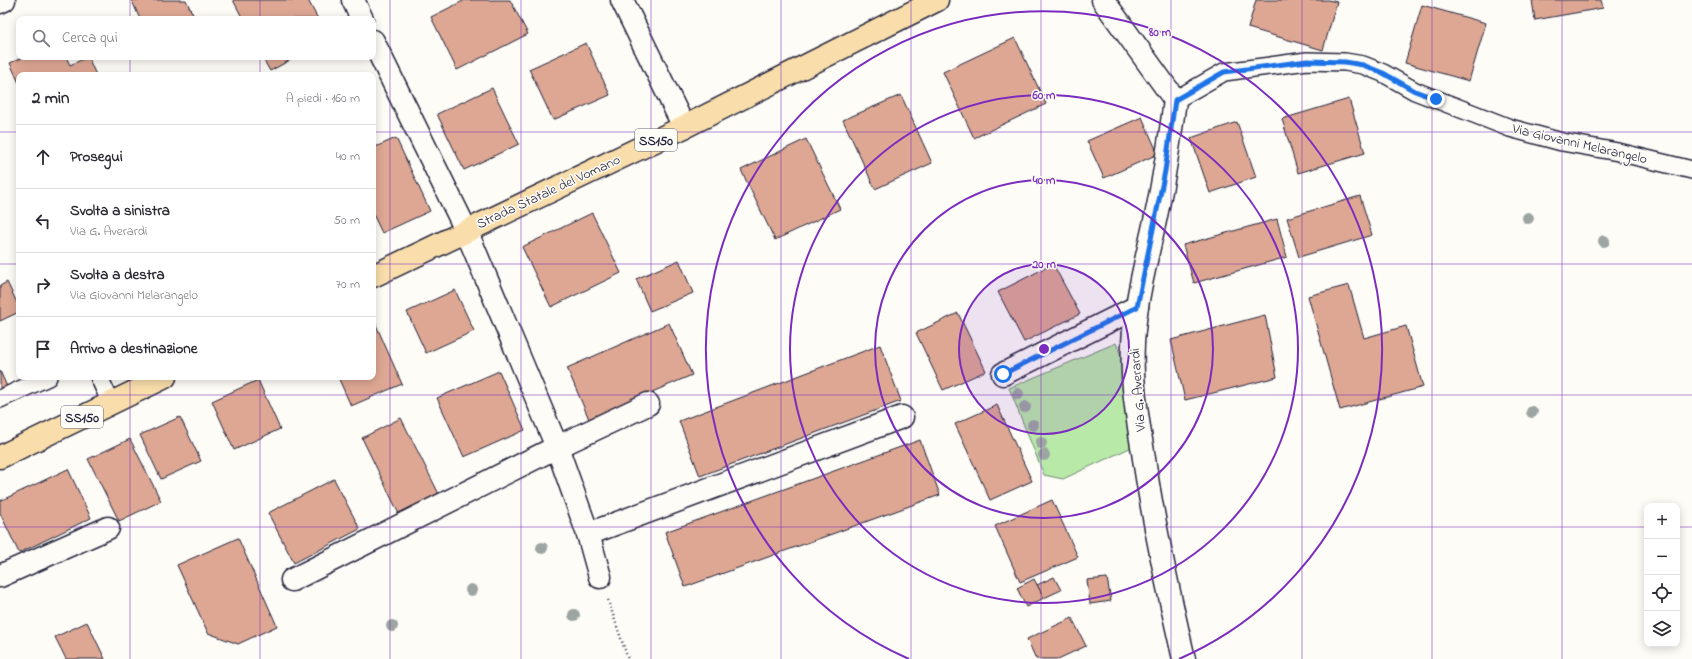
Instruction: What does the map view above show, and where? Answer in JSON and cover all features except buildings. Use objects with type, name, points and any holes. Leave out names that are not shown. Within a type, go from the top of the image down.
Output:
[{"type":"main road","name":"Strada Statale del Vomano","points":[[376,275],[466,230],[684,127],[937,0]]},
{"type":"main road","name":"SS150","points":[[0,457],[159,380]]},
{"type":"street","points":[[0,2],[4,0]]},
{"type":"street","points":[[353,0],[361,16]]},
{"type":"street","points":[[622,0],[684,127]]},
{"type":"street","points":[[1103,0],[1175,100]]},
{"type":"street","points":[[376,47],[466,230],[557,447],[588,534],[600,577]]},
{"type":"street","name":"Via G. Averardi","points":[[1175,100],[1165,171],[1137,307],[1133,346],[1136,404],[1158,541],[1184,659]]},
{"type":"street","points":[[1003,374],[1137,307]]},
{"type":"street","points":[[292,580],[557,447],[648,404]]},
{"type":"street","points":[[588,534],[902,417]]},
{"type":"street","points":[[3,568],[108,528]]},
{"type":"lane","name":"Via Giovanni Melarangelo","points":[[1175,100],[1224,72],[1307,61],[1345,62],[1363,65],[1383,73],[1415,91],[1510,128],[1562,142],[1618,152],[1692,170]]},
{"type":"lane","points":[[0,399],[41,380]]},
{"type":"lane","points":[[100,380],[112,403]]},
{"type":"path","points":[[600,577],[628,659]]},
{"type":"green space","points":[[1116,343],[1126,368],[1132,447],[1063,479],[1044,475],[1009,388]]},
{"type":"route","points":[[1003,374],[1137,307],[1165,171],[1175,100],[1224,72],[1307,61],[1345,62],[1363,65],[1383,73],[1415,91],[1436,99]]}]
